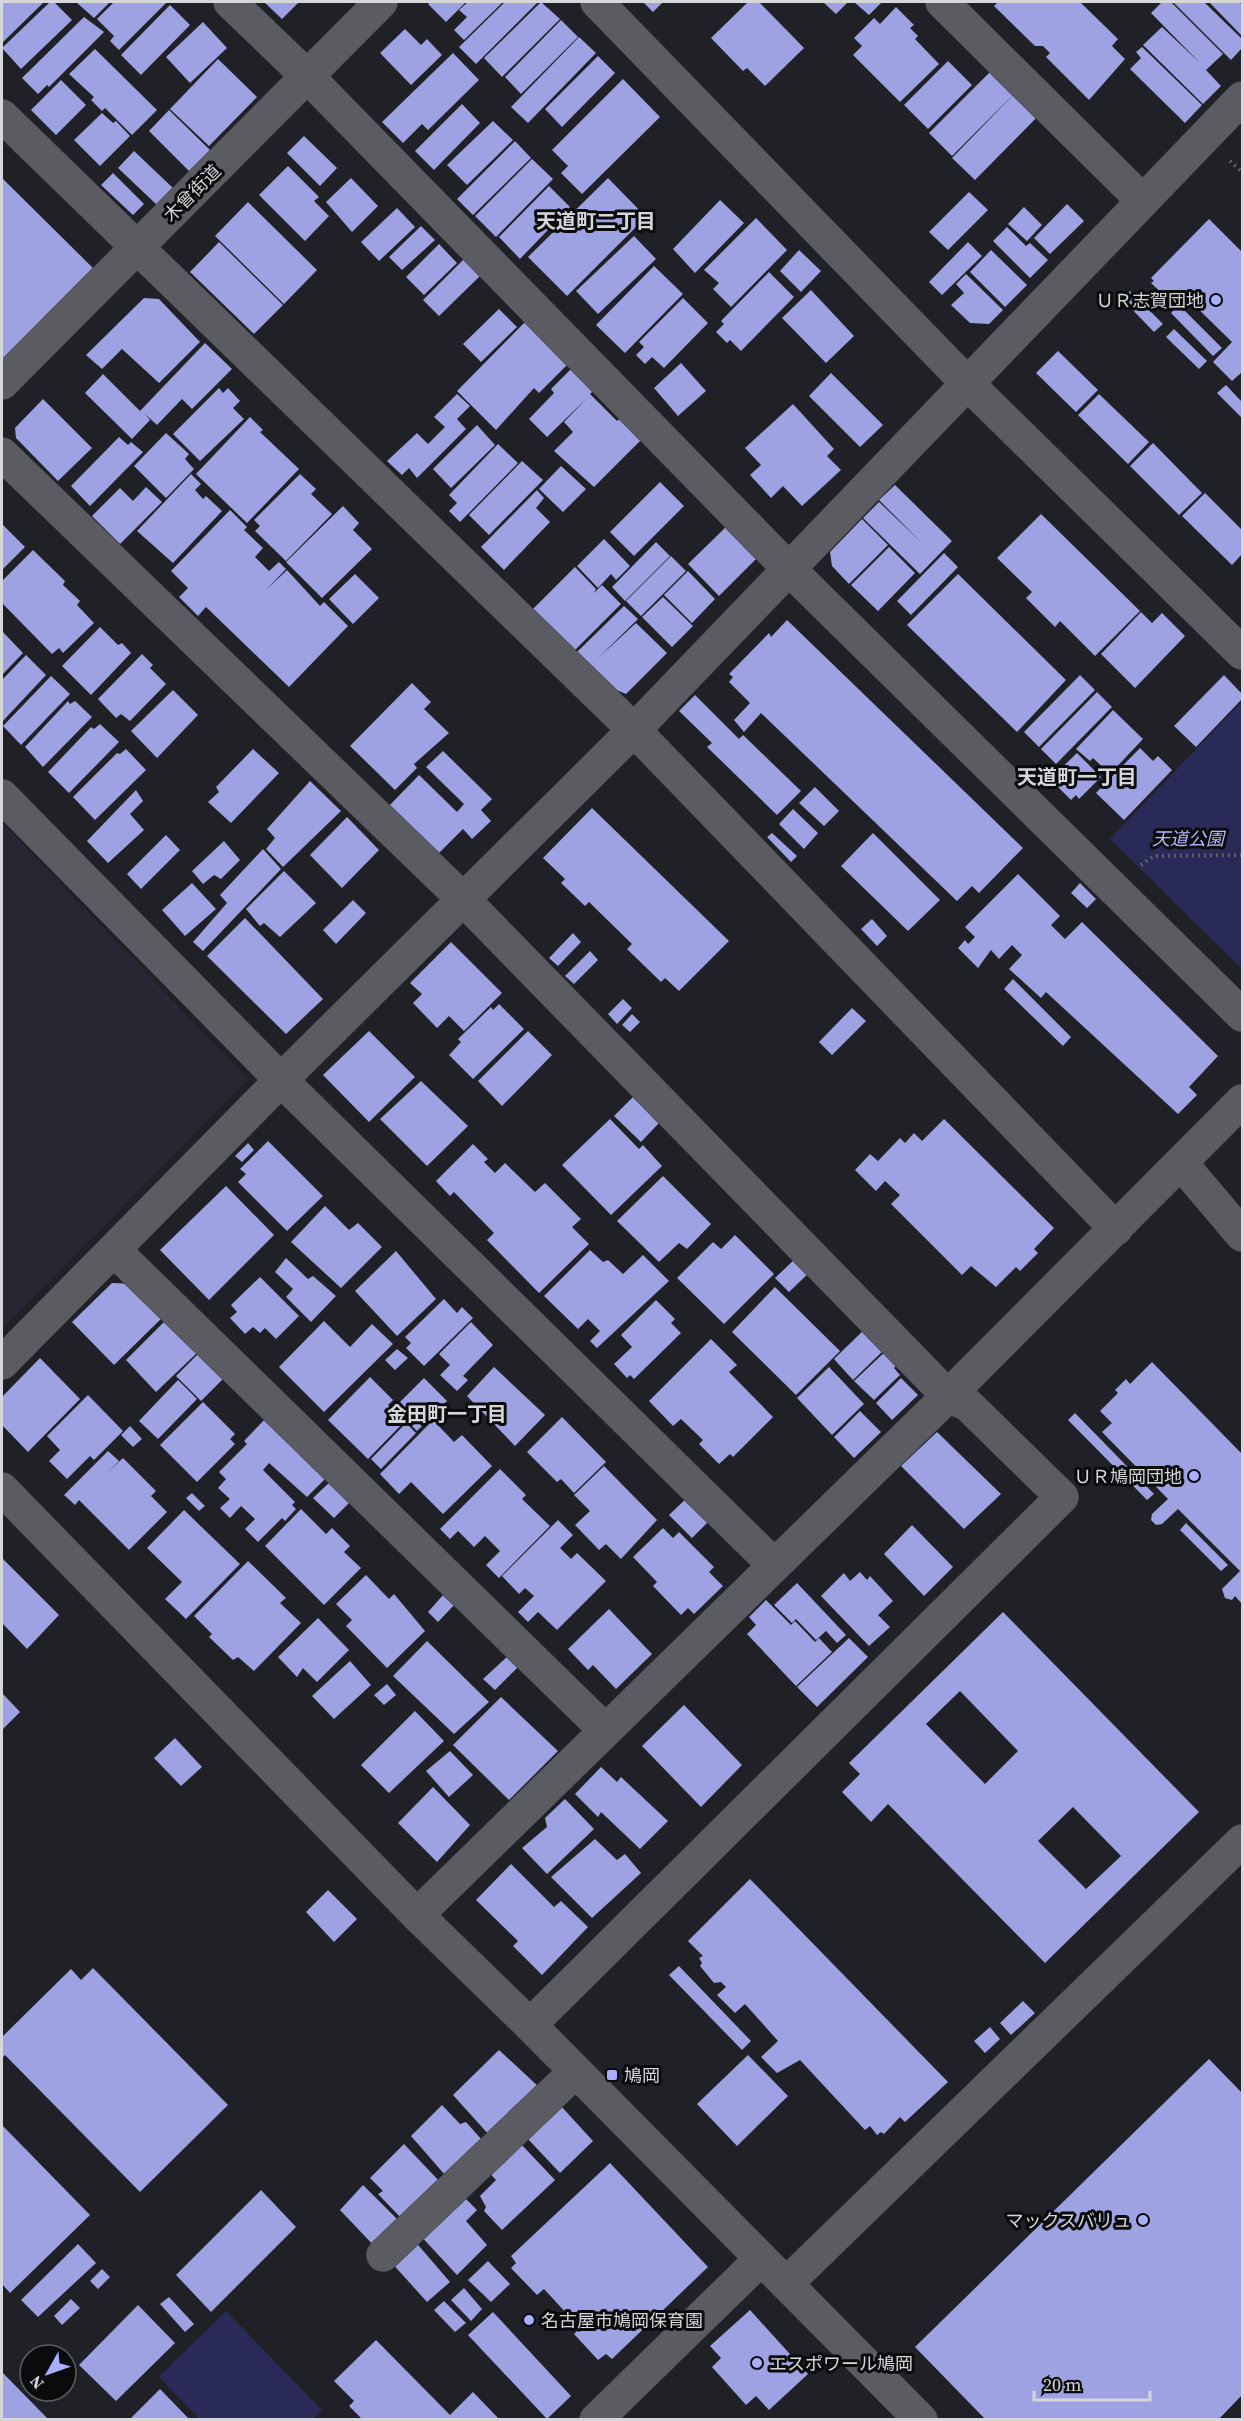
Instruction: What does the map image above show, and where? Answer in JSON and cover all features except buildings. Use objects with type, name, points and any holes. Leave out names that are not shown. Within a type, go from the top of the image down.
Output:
[{"type":"street","points":[[230,2],[307,76],[789,569],[1242,1015]]},
{"type":"street","name":"木曾街道","points":[[2,383],[381,2]]},
{"type":"street","points":[[597,2],[967,383],[1242,653]]},
{"type":"street","points":[[942,2],[1142,200]]},
{"type":"street","points":[[2,1363],[281,1080],[465,901],[634,730],[1142,200],[1206,139],[1242,98]]},
{"type":"street","points":[[2,116],[136,249],[634,730],[1116,1229]]},
{"type":"street","points":[[2,454],[465,901],[948,1395],[968,1405],[1062,1497],[530,2025]]},
{"type":"street","points":[[2,796],[281,1080],[774,1564]]},
{"type":"street","points":[[417,1915],[948,1395],[1242,1101]]},
{"type":"street","points":[[1181,1163],[1242,1235]]},
{"type":"street","points":[[114,1250],[605,1730]]},
{"type":"street","points":[[2,1489],[417,1915],[530,2025],[921,2420]]},
{"type":"street","points":[[786,2284],[1242,1841]]},
{"type":"street","points":[[383,2256],[574,2072]]},
{"type":"street","points":[[596,2420],[761,2259]]},
{"type":"path","points":[[1116,890],[1139,866],[1154,856],[1242,855]]},
{"type":"shaded area","points":[[2,822],[248,1079],[2,1329]]},
{"type":"green space","name":"天道公園","points":[[1242,701],[1242,969],[1110,839]]},
{"type":"green space","points":[[226,2311],[322,2410],[312,2419],[200,2419],[159,2377]]},
{"type":"place","name":"ＵＲ志賀団地","points":[[1216,300]]},
{"type":"place","name":"ＵＲ鳩岡団地","points":[[1194,1476]]},
{"type":"place","name":"鳩岡","points":[[612,2075]]},
{"type":"place","name":"マックスバリュ","points":[[1143,2220]]},
{"type":"place","name":"名古屋市鳩岡保育園","points":[[529,2320]]},
{"type":"place","name":"エスポワール鳩岡","points":[[757,2363]]},
{"type":"district","name":"天道町二丁目","points":[[596,221]]},
{"type":"district","name":"天道町一丁目","points":[[1077,777]]},
{"type":"district","name":"金田町一丁目","points":[[447,1414]]}]
